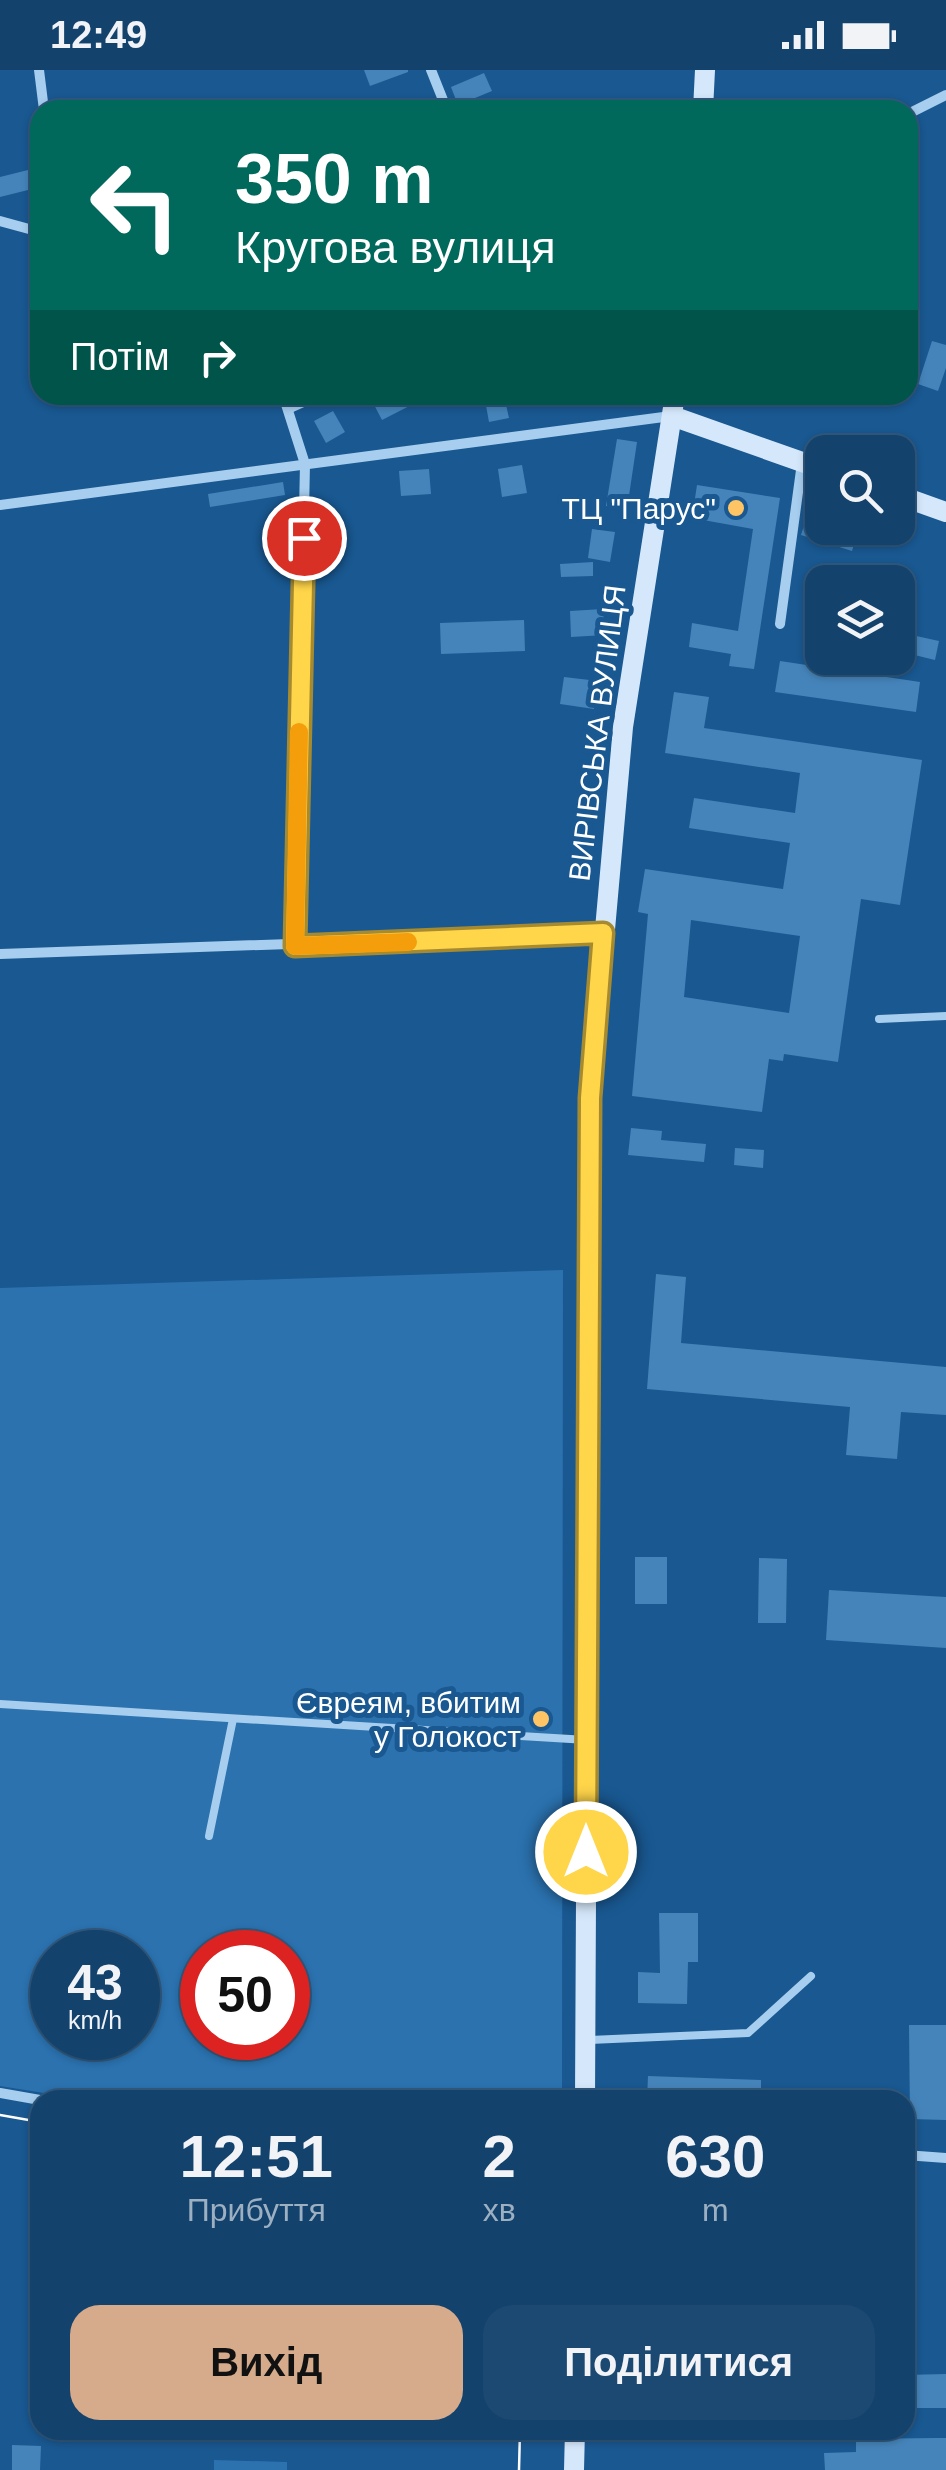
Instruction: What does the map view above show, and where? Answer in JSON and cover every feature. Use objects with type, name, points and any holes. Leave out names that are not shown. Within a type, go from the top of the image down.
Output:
[{"type":"main road","points":[[704,100],[705,70]]},
{"type":"main road","points":[[673,406],[805,463]]},
{"type":"main road","name":"ВИРІВСЬКА ВУЛИЦЯ","points":[[585,2090],[590,1098],[623,727],[673,406]]},
{"type":"main road","points":[[915,502],[946,512]]},
{"type":"main road","points":[[574,2470],[575,2440]]},
{"type":"street","points":[[39,70],[43,100]]},
{"type":"street","points":[[432,70],[443,100]]},
{"type":"street","points":[[918,109],[946,95]]},
{"type":"street","points":[[0,221],[30,229]]},
{"type":"street","points":[[288,405],[305,464],[295,946]]},
{"type":"street","points":[[290,408],[297,405]]},
{"type":"street","points":[[0,506],[305,464],[673,406]]},
{"type":"street","points":[[780,624],[802,462]]},
{"type":"street","points":[[0,954],[603,933]]},
{"type":"street","points":[[0,2093],[30,2098]]},
{"type":"street","points":[[915,2156],[946,2158]]},
{"type":"lane","points":[[880,1020],[946,1016]]},
{"type":"lane","points":[[0,1704],[587,1740]]},
{"type":"lane","points":[[208,1836],[233,1719]]},
{"type":"lane","points":[[585,2040],[748,2033],[811,1976]]},
{"type":"shaded area","points":[[563,1270],[562,2090],[30,2091],[0,2086],[0,1288]]},
{"type":"shaded area","points":[[214,2460],[287,2462],[287,2470],[214,2470]]},
{"type":"building","points":[[364,70],[408,70],[408,72],[370,86]]},
{"type":"building","points":[[484,73],[492,91],[470,100],[456,100],[451,87]]},
{"type":"building","points":[[28,170],[30,190],[0,197],[0,177]]},
{"type":"building","points":[[932,341],[946,345],[946,368],[938,391],[918,384]]},
{"type":"building","points":[[374,405],[411,405],[382,420]]},
{"type":"building","points":[[486,405],[506,405],[509,418],[489,422]]},
{"type":"building","points":[[333,411],[345,432],[326,443],[314,421]]},
{"type":"building","points":[[617,439],[637,442],[627,509],[606,506]]},
{"type":"building","points":[[522,465],[527,493],[502,497],[498,469]]},
{"type":"building","points":[[429,469],[431,494],[401,496],[399,471]]},
{"type":"building","points":[[283,482],[285,495],[210,507],[208,494]]},
{"type":"building","points":[[697,485],[780,498],[754,669],[729,666],[731,654],[689,647],[692,623],[738,631],[753,529],[692,518]]},
{"type":"building","points":[[592,529],[615,532],[610,562],[588,558]]},
{"type":"building","points":[[833,545],[854,545],[852,551]]},
{"type":"building","points":[[593,562],[593,576],[561,577],[560,564]]},
{"type":"building","points":[[603,609],[605,635],[571,637],[570,611]]},
{"type":"building","points":[[524,620],[525,651],[441,654],[440,623]]},
{"type":"building","points":[[915,636],[939,641],[935,660],[915,655]]},
{"type":"building","points":[[780,661],[805,665],[805,675],[873,675],[920,682],[916,712],[775,692]]},
{"type":"building","points":[[564,677],[598,681],[594,709],[560,704]]},
{"type":"building","points":[[674,692],[709,697],[704,728],[922,760],[900,905],[861,899],[838,1062],[784,1054],[783,1061],[769,1059],[762,1112],[632,1096],[648,914],[638,912],[645,869],[783,889],[790,843],[689,828],[694,798],[795,813],[800,773],[665,753]],"holes":[[[691,920],[800,936],[789,1013],[684,997]]]},
{"type":"building","points":[[631,1128],[662,1131],[661,1140],[706,1144],[704,1162],[628,1155]]},
{"type":"building","points":[[735,1148],[764,1150],[763,1168],[734,1165]]},
{"type":"building","points":[[656,1274],[686,1277],[681,1343],[946,1367],[946,1415],[901,1412],[897,1459],[846,1455],[850,1407],[647,1389]]},
{"type":"building","points":[[635,1557],[667,1557],[667,1604],[635,1604]]},
{"type":"building","points":[[759,1558],[787,1559],[786,1623],[758,1623]]},
{"type":"building","points":[[829,1590],[946,1597],[946,1648],[826,1640]]},
{"type":"building","points":[[659,1913],[698,1913],[698,1962],[688,1962],[687,2004],[638,2003],[638,1972],[660,1973]]},
{"type":"building","points":[[909,2025],[946,2025],[946,2120],[915,2119],[915,2090],[910,2090]]},
{"type":"building","points":[[648,2076],[761,2080],[761,2090],[647,2090]]},
{"type":"building","points":[[946,2374],[946,2408],[915,2408],[915,2375]]},
{"type":"building","points":[[946,2438],[946,2470],[825,2470],[824,2453],[856,2452],[856,2440]]},
{"type":"building","points":[[12,2445],[41,2446],[40,2470],[12,2470]]},
{"type":"tram line","points":[[0,2115],[30,2120]]},
{"type":"tram line","points":[[519,2470],[520,2440]]},
{"type":"slow traffic","points":[[299,732],[295,946],[408,942]]},
{"type":"place","name":"ТЦ \"Парус\"","points":[[736,508]]},
{"type":"place","name":"Євреям, вбитим у Голокост","points":[[541,1719]]},
{"type":"route","points":[[304,538],[295,946],[603,933],[590,1098],[586,1852]]}]
